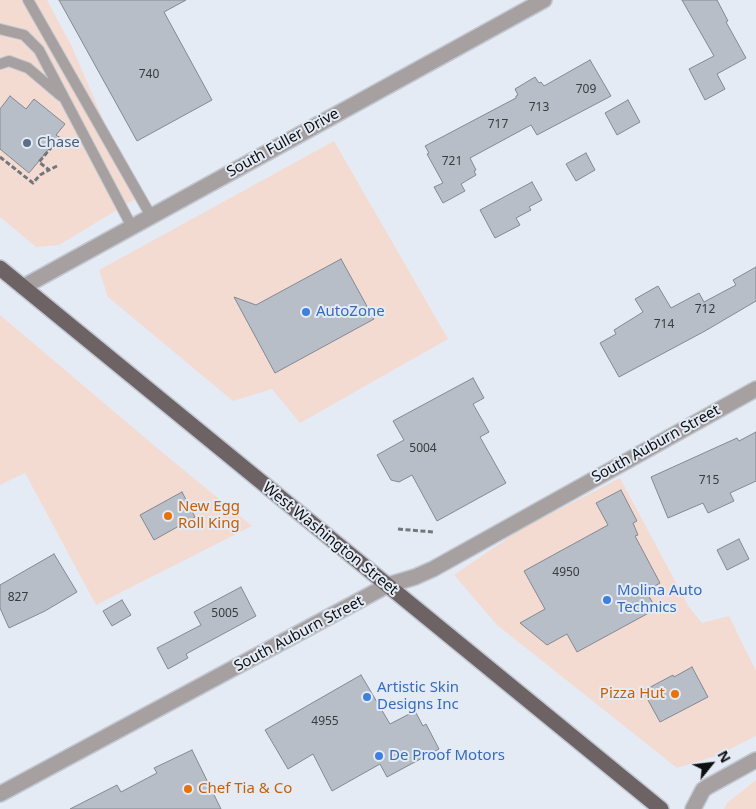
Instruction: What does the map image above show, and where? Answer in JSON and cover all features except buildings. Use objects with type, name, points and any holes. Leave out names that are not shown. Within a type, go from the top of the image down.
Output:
[{"type":"main road","name":"West Washington Street","points":[[0,268],[661,809]]},
{"type":"street","name":"South Fuller Drive","points":[[23,287],[544,0]]},
{"type":"street","name":"South Auburn Street","points":[[0,794],[388,586],[433,569],[756,389]]},
{"type":"street","points":[[693,809],[707,787],[756,760]]},
{"type":"lane","points":[[28,0],[151,216]]},
{"type":"lane","points":[[0,29],[24,35],[39,50],[132,227]]},
{"type":"lane","points":[[0,64],[9,61],[28,68],[65,100]]},
{"type":"path","points":[[49,170],[39,162],[60,137]]},
{"type":"path","points":[[0,156],[33,183],[40,175],[57,166]]},
{"type":"path","points":[[398,529],[433,532]]},
{"type":"shaded area","points":[[0,0],[47,0],[72,47],[137,198],[59,245],[36,247],[0,217]]},
{"type":"shaded area","points":[[334,141],[448,339],[300,423],[272,389],[233,401],[108,297],[99,270]]},
{"type":"shaded area","points":[[0,315],[252,526],[96,605],[25,473],[0,485]]},
{"type":"shaded area","points":[[620,478],[689,607],[702,623],[729,616],[756,671],[756,736],[716,756],[677,768],[497,625],[454,575],[521,529]]},
{"type":"shaded area","points":[[756,780],[756,809],[724,809],[727,803]]},
{"type":"place","name":"Chase","points":[[27,143]]},
{"type":"place","name":"AutoZone","points":[[306,312]]},
{"type":"place","name":"New Egg Roll King","points":[[168,516]]},
{"type":"place","name":"Molina Auto Technics","points":[[607,600]]},
{"type":"place","name":"Pizza Hut","points":[[675,694]]},
{"type":"place","name":"Artistic Skin Designs Inc","points":[[367,697]]},
{"type":"place","name":"De Proof Motors","points":[[379,756]]},
{"type":"place","name":"Chef Tia & Co","points":[[188,789]]}]
